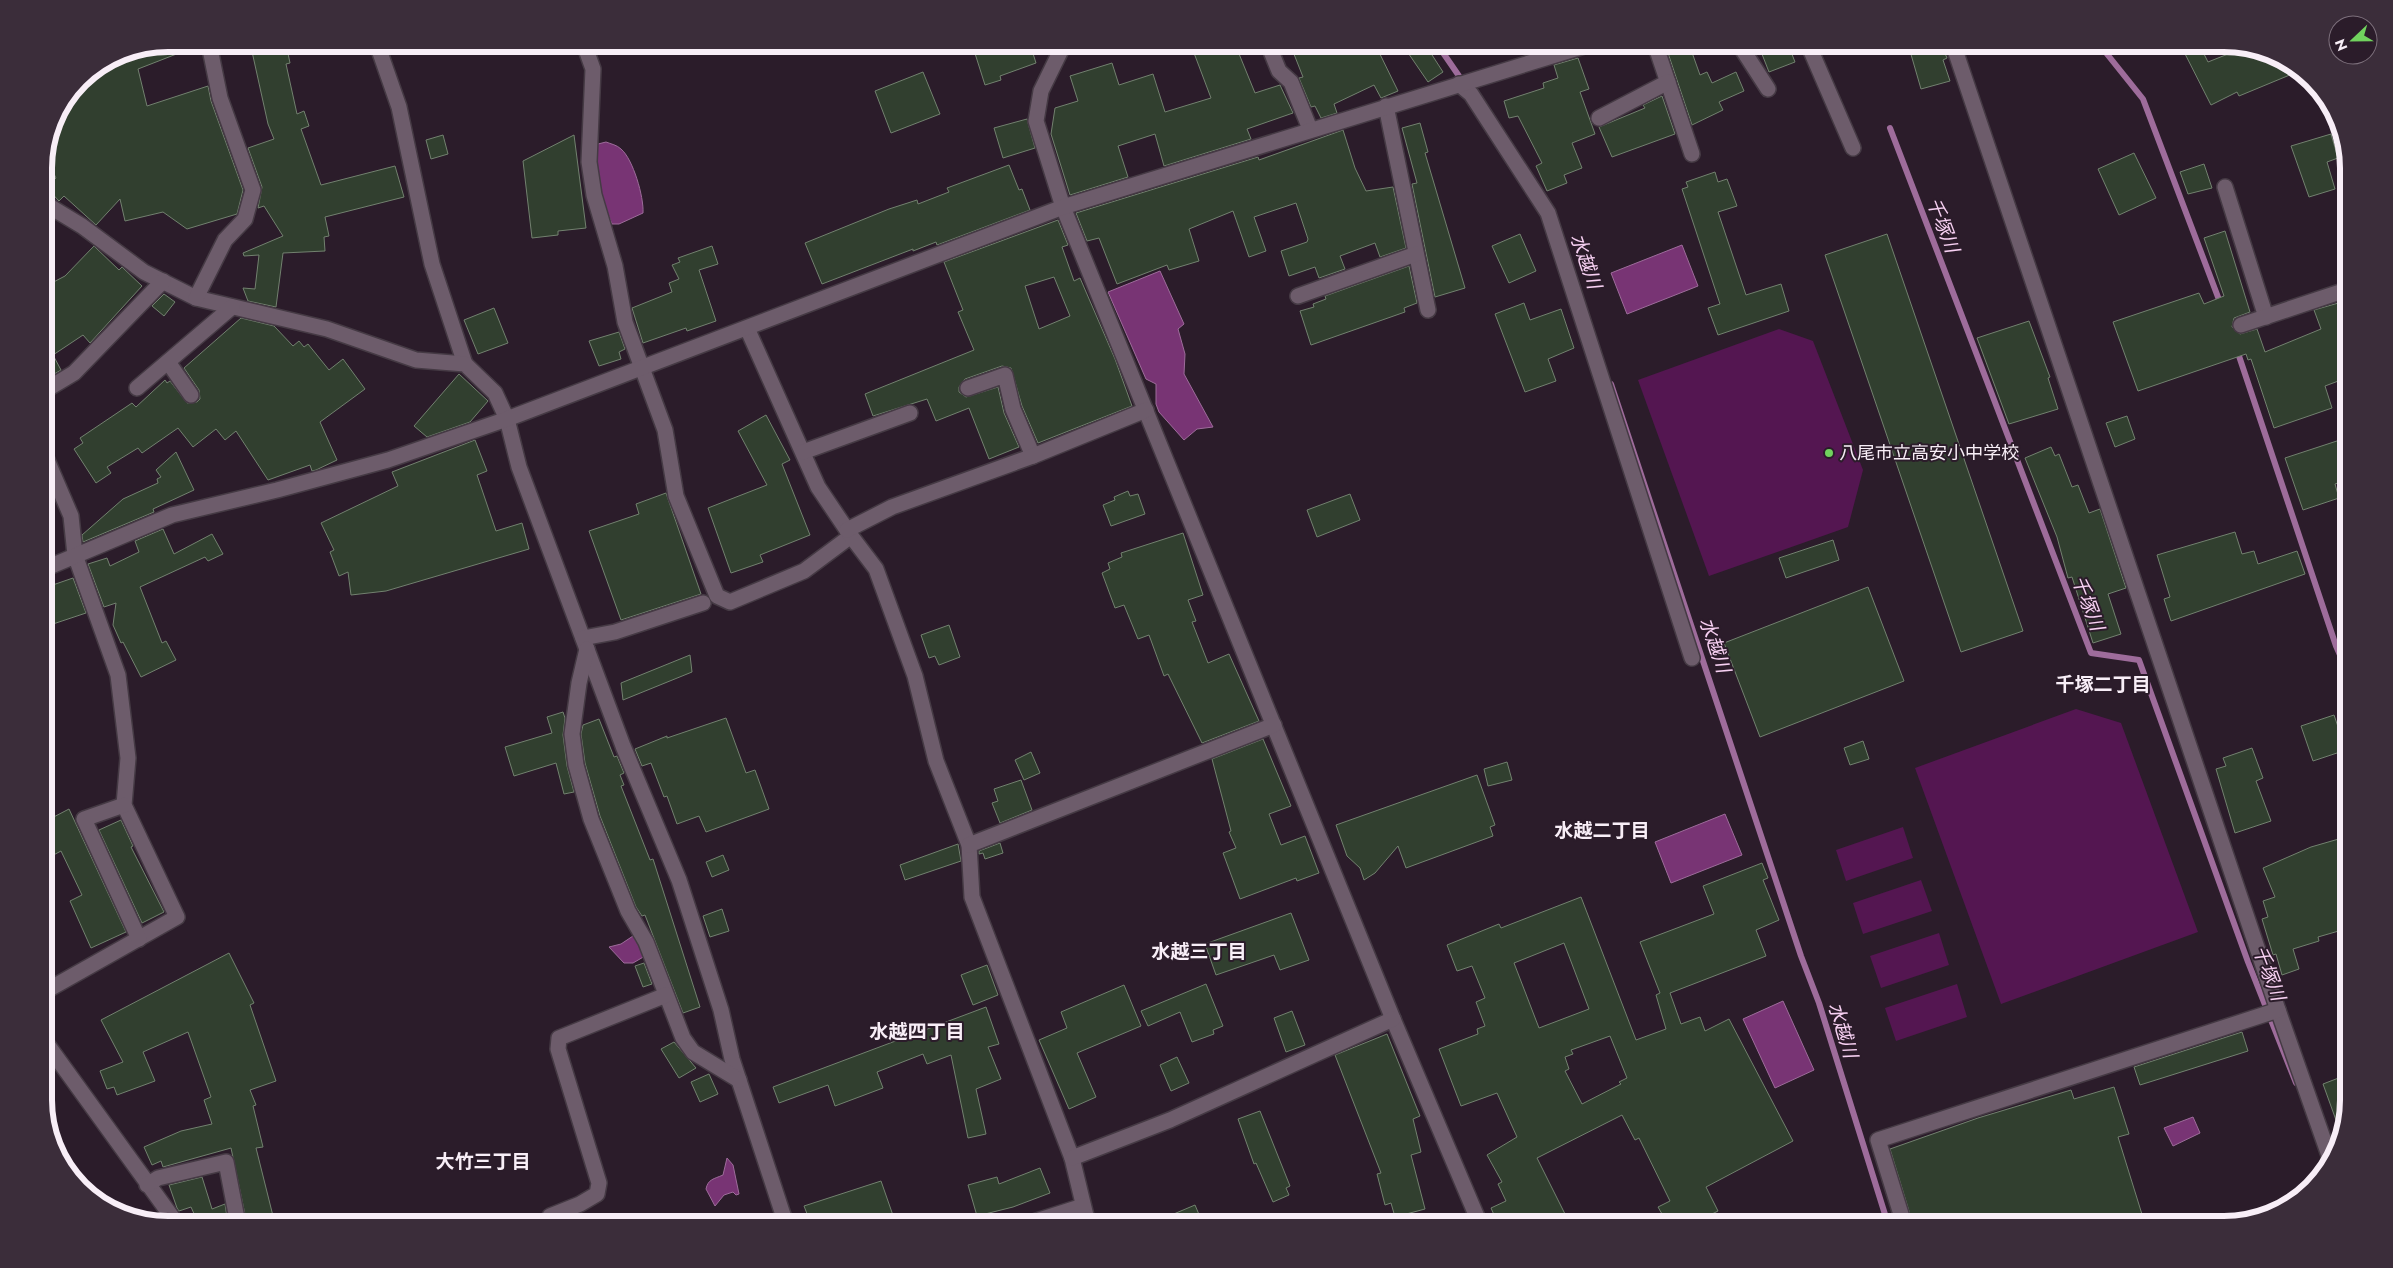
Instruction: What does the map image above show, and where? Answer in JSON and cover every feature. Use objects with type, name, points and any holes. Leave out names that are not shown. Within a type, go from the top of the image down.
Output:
[{"type":"street","points":[[196,298],[225,240],[245,219],[253,190],[220,98],[211,53]]},
{"type":"street","points":[[380,53],[400,107],[432,264],[465,364],[495,393],[507,419],[519,467],[623,746],[679,880],[721,1010],[739,1080],[783,1216]]},
{"type":"street","points":[[587,53],[593,69],[589,162],[593,186],[615,266],[625,322],[665,430],[676,496],[716,596],[730,602],[804,571],[849,533],[892,507],[1033,456],[1146,410]]},
{"type":"street","points":[[1060,53],[1041,91],[1036,121],[1063,207],[1477,1216]]},
{"type":"street","points":[[1271,53],[1278,71],[1291,82],[1310,129]]},
{"type":"street","points":[[53,565],[172,515],[277,490],[388,460],[507,419],[1063,207],[1310,129],[1561,53]]},
{"type":"street","points":[[1658,53],[1692,154]]},
{"type":"street","points":[[1745,53],[1768,89]]},
{"type":"street","points":[[1812,53],[1853,148]]},
{"type":"street","points":[[1956,53],[2278,1010],[2328,1153]]},
{"type":"street","points":[[1599,118],[1668,82]]},
{"type":"street","points":[[1459,84],[1471,94],[1548,214],[1692,658]]},
{"type":"street","points":[[1386,106],[1428,310]]},
{"type":"street","points":[[2225,187],[2266,317]]},
{"type":"street","points":[[53,209],[74,221],[144,272],[196,298],[327,329],[416,360],[465,364]]},
{"type":"street","points":[[1298,296],[1416,254]]},
{"type":"street","points":[[53,386],[74,373],[163,281]]},
{"type":"street","points":[[2241,325],[2340,292]]},
{"type":"street","points":[[137,388],[232,307]]},
{"type":"street","points":[[748,328],[818,487],[876,569],[915,676],[936,761],[969,845],[972,897],[1072,1158],[1086,1216]]},
{"type":"street","points":[[168,362],[191,395]]},
{"type":"street","points":[[968,388],[1005,375],[1013,409],[1033,456]]},
{"type":"street","points":[[803,452],[910,413]]},
{"type":"street","points":[[53,474],[71,516],[75,554],[118,674],[128,758],[124,805],[177,917],[53,987]]},
{"type":"street","points":[[585,644],[614,632],[703,603]]},
{"type":"street","points":[[585,644],[572,734],[576,764],[591,818],[628,911],[646,942],[684,1038],[693,1052],[739,1080]]},
{"type":"street","points":[[969,845],[1274,725]]},
{"type":"street","points":[[124,805],[84,819],[139,939]]},
{"type":"street","points":[[550,1216],[580,1204],[597,1194],[599,1183],[558,1049],[558,1038],[666,995]]},
{"type":"street","points":[[1902,1216],[1878,1140],[2278,1010]]},
{"type":"street","points":[[1072,1158],[1170,1120],[1394,1018]]},
{"type":"street","points":[[53,1053],[171,1216]]},
{"type":"street","points":[[147,1185],[158,1178],[226,1162],[236,1216]]},
{"type":"street","points":[[1052,1216],[1083,1206]]},
{"type":"shaded area","points":[[606,142],[618,146],[630,161],[642,198],[643,213],[619,224],[612,224],[603,203],[594,145]]},
{"type":"shaded area","points":[[1682,245],[1698,286],[1627,314],[1611,273]]},
{"type":"shaded area","points":[[1160,271],[1184,324],[1178,329],[1185,354],[1184,374],[1213,427],[1197,429],[1184,440],[1159,412],[1156,404],[1156,384],[1146,379],[1108,292]]},
{"type":"shaded area","points":[[1779,329],[1813,341],[1863,470],[1848,527],[1709,576],[1638,380]]},
{"type":"shaded area","points":[[2076,709],[2121,723],[2198,932],[2001,1004],[1915,768]]},
{"type":"shaded area","points":[[1725,814],[1742,855],[1671,883],[1655,842]]},
{"type":"shaded area","points":[[1903,827],[1913,858],[1846,881],[1836,850]]},
{"type":"shaded area","points":[[1921,880],[1932,911],[1863,934],[1853,903]]},
{"type":"shaded area","points":[[1939,933],[1949,965],[1881,988],[1870,956]]},
{"type":"shaded area","points":[[633,936],[645,956],[633,963],[624,963],[609,947],[621,944]]},
{"type":"shaded area","points":[[1957,984],[1967,1017],[1896,1041],[1885,1008]]},
{"type":"shaded area","points":[[1783,1001],[1814,1070],[1775,1088],[1743,1019]]},
{"type":"shaded area","points":[[2193,1117],[2200,1133],[2173,1146],[2164,1128]]},
{"type":"shaded area","points":[[727,1158],[733,1165],[739,1194],[736,1195],[733,1192],[724,1195],[715,1206],[706,1189],[710,1181],[723,1175]]},
{"type":"building","points":[[154,53],[179,53],[138,69],[147,106],[208,86],[211,101],[243,190],[237,214],[187,229],[163,212],[125,221],[120,199],[96,225],[64,196],[59,201],[53,195],[53,181],[56,178],[53,172],[53,154],[61,124],[72,104],[92,81],[117,64],[139,56]]},
{"type":"building","points":[[252,53],[288,53],[290,63],[286,64],[297,114],[304,111],[309,126],[301,129],[321,185],[395,166],[404,197],[325,217],[329,236],[324,237],[325,251],[283,253],[276,307],[248,301],[243,288],[255,289],[259,255],[244,256],[243,253],[283,236],[264,206],[258,208],[262,187],[248,148],[274,139],[268,124]]},
{"type":"building","points":[[975,53],[1033,53],[1036,63],[1000,76],[1001,80],[985,85]]},
{"type":"building","points":[[1194,53],[1239,53],[1255,93],[1280,85],[1293,113],[1247,129],[1251,139],[1164,166],[1155,134],[1118,146],[1128,177],[1070,195],[1051,134],[1055,108],[1078,101],[1070,76],[1112,63],[1119,85],[1153,74],[1165,112],[1211,98]]},
{"type":"building","points":[[1294,53],[1379,53],[1398,91],[1381,98],[1374,85],[1334,104],[1337,113],[1321,118],[1315,106],[1311,107],[1299,78],[1303,77]]},
{"type":"building","points":[[1408,53],[1431,53],[1443,72],[1428,82]]},
{"type":"building","points":[[1668,53],[1692,53],[1700,75],[1707,72],[1712,83],[1736,72],[1744,91],[1719,102],[1723,110],[1692,125]]},
{"type":"building","points":[[1762,53],[1792,53],[1795,62],[1769,72]]},
{"type":"building","points":[[1911,53],[1945,53],[1947,58],[1943,60],[1950,81],[1921,89]]},
{"type":"building","points":[[2185,53],[2204,53],[2208,62],[2230,53],[2239,53],[2276,64],[2292,74],[2239,96],[2237,92],[2211,105]]},
{"type":"building","points":[[1578,58],[1589,89],[1580,92],[1595,134],[1572,143],[1582,168],[1564,175],[1567,183],[1547,191],[1536,166],[1542,163],[1518,116],[1509,118],[1504,101],[1544,88],[1543,83],[1558,78],[1554,65]]},
{"type":"building","points":[[923,72],[940,114],[891,133],[875,91]]},
{"type":"building","points":[[1662,96],[1675,134],[1612,157],[1599,127],[1645,108],[1643,105]]},
{"type":"building","points":[[1027,119],[1035,148],[1003,158],[994,128]]},
{"type":"building","points":[[1420,123],[1428,152],[1425,153],[1465,288],[1435,297],[1412,184],[1417,183],[1402,128]]},
{"type":"building","points":[[1343,130],[1355,168],[1366,191],[1393,187],[1406,248],[1380,257],[1375,243],[1340,256],[1345,269],[1319,278],[1315,267],[1289,276],[1281,251],[1307,242],[1308,239],[1296,203],[1254,217],[1266,251],[1249,257],[1233,211],[1189,229],[1199,261],[1169,270],[1167,265],[1117,284],[1099,238],[1087,241],[1076,213],[1258,157],[1259,160]]},
{"type":"building","points":[[2331,134],[2338,158],[2327,162],[2335,189],[2309,197],[2291,146]]},
{"type":"building","points":[[443,135],[448,154],[431,159],[426,140]]},
{"type":"building","points":[[574,135],[586,228],[558,231],[558,235],[532,238],[523,161]]},
{"type":"building","points":[[2134,153],[2156,198],[2119,215],[2098,169]]},
{"type":"building","points":[[2204,164],[2212,188],[2188,194],[2180,172]]},
{"type":"building","points":[[1009,165],[1019,190],[1022,189],[1030,210],[937,245],[936,242],[913,251],[913,249],[822,284],[805,243],[889,209],[917,200],[918,204],[949,192],[947,188]]},
{"type":"building","points":[[1715,172],[1718,182],[1727,179],[1737,206],[1718,212],[1746,295],[1781,284],[1789,311],[1718,335],[1708,308],[1720,304],[1682,189],[1688,187],[1686,182]]},
{"type":"building","points":[[1058,220],[1068,245],[1062,247],[1074,281],[1080,278],[1115,359],[1132,406],[1038,443],[1022,406],[1011,368],[1002,366],[965,379],[959,387],[959,392],[966,397],[998,387],[1004,413],[1019,447],[989,459],[969,408],[936,421],[927,399],[873,416],[865,394],[974,350],[958,312],[963,310],[944,262]],"holes":[[[1054,277],[1070,316],[1039,329],[1025,286]]]},
{"type":"building","points":[[2225,231],[2250,312],[2234,318],[2232,327],[2240,334],[2257,329],[2265,352],[2321,329],[2314,310],[2340,303],[2340,380],[2325,386],[2332,408],[2274,428],[2251,359],[2248,360],[2246,354],[2138,391],[2113,322],[2199,293],[2204,304],[2224,296],[2204,238]]},
{"type":"building","points":[[1520,234],[1536,271],[1509,283],[1492,246]]},
{"type":"building","points":[[1887,234],[2023,631],[1961,652],[1825,255]]},
{"type":"building","points":[[94,246],[119,270],[122,267],[142,286],[90,343],[83,335],[53,355],[53,282],[65,276]]},
{"type":"building","points":[[712,246],[718,264],[699,270],[716,321],[687,331],[686,328],[643,343],[632,308],[672,292],[669,283],[679,279],[672,265],[680,262],[678,258]]},
{"type":"building","points":[[1409,266],[1417,303],[1404,308],[1405,312],[1311,345],[1300,311],[1314,307],[1313,304],[1326,299],[1325,296]]},
{"type":"building","points":[[164,294],[175,302],[164,316],[152,306]]},
{"type":"building","points":[[1524,303],[1530,320],[1561,309],[1574,348],[1548,359],[1556,381],[1525,392],[1495,314]]},
{"type":"building","points":[[494,308],[508,343],[478,354],[464,320]]},
{"type":"building","points":[[241,318],[274,326],[293,346],[299,341],[304,347],[308,344],[329,370],[343,359],[365,389],[320,422],[337,460],[316,470],[312,471],[310,465],[268,480],[236,431],[225,440],[216,429],[193,447],[178,428],[142,453],[138,448],[107,467],[111,473],[96,483],[74,449],[83,443],[80,438],[132,403],[136,407],[165,380],[167,383],[170,381],[187,403],[197,402],[200,399],[199,390],[184,368]]},
{"type":"building","points":[[2029,321],[2050,377],[2048,378],[2058,409],[2009,424],[1977,338]]},
{"type":"building","points":[[619,332],[625,349],[619,352],[621,359],[599,366],[589,341]]},
{"type":"building","points":[[53,355],[61,370],[53,375]]},
{"type":"building","points":[[459,374],[488,401],[470,422],[427,437],[414,426]]},
{"type":"building","points":[[766,415],[790,460],[782,464],[810,535],[760,555],[763,562],[731,573],[708,508],[767,485],[738,431]]},
{"type":"building","points":[[2127,416],[2135,439],[2115,447],[2106,423]]},
{"type":"building","points":[[475,440],[487,471],[477,475],[496,531],[522,523],[529,549],[386,591],[351,595],[348,572],[339,576],[330,552],[334,550],[321,523],[398,486],[392,472]]},
{"type":"building","points":[[2340,440],[2340,482],[2335,484],[2339,498],[2303,510],[2285,458]]},
{"type":"building","points":[[2051,447],[2055,456],[2059,454],[2072,487],[2078,485],[2089,513],[2100,509],[2126,588],[2108,594],[2121,634],[2093,643],[2072,577],[2068,578],[2057,537],[2025,458]]},
{"type":"building","points":[[176,452],[194,490],[153,509],[154,512],[83,542],[82,535],[123,499],[158,483],[157,479],[161,477],[156,470]]},
{"type":"building","points":[[1128,491],[1130,496],[1138,494],[1145,514],[1111,526],[1103,505],[1115,500],[1114,497]]},
{"type":"building","points":[[666,493],[701,594],[621,620],[589,531],[639,514],[636,504]]},
{"type":"building","points":[[1350,494],[1360,520],[1317,537],[1307,510]]},
{"type":"building","points":[[163,529],[174,554],[212,534],[223,554],[208,561],[205,557],[140,587],[162,643],[166,641],[176,660],[141,677],[113,625],[116,603],[104,607],[88,564],[107,558],[110,566],[139,552],[135,541]]},
{"type":"building","points":[[2235,532],[2242,554],[2254,551],[2258,564],[2297,551],[2305,574],[2171,621],[2164,599],[2170,597],[2157,555]]},
{"type":"building","points":[[1183,533],[1203,595],[1188,600],[1196,621],[1192,622],[1208,663],[1229,654],[1259,721],[1202,743],[1168,674],[1164,676],[1149,635],[1138,639],[1124,605],[1115,608],[1102,573],[1110,569],[1108,563],[1122,557],[1121,553]]},
{"type":"building","points":[[1833,540],[1839,560],[1786,578],[1779,558]]},
{"type":"building","points":[[73,578],[86,613],[53,624],[53,585]]},
{"type":"building","points":[[1868,587],[1904,681],[1760,737],[1724,643]]},
{"type":"building","points":[[949,625],[960,657],[939,665],[935,656],[929,658],[921,635]]},
{"type":"building","points":[[690,655],[692,672],[623,700],[621,683]]},
{"type":"building","points":[[563,712],[565,718],[563,735],[567,766],[574,792],[564,794],[556,763],[514,776],[505,747],[552,733],[547,717]]},
{"type":"building","points":[[2334,715],[2340,732],[2340,752],[2313,761],[2301,726]]},
{"type":"building","points":[[726,718],[746,773],[755,770],[769,809],[706,832],[699,816],[677,824],[667,796],[664,797],[651,763],[642,766],[635,749],[667,736],[667,738]]},
{"type":"building","points":[[599,719],[614,757],[617,756],[624,773],[620,775],[624,785],[621,786],[650,860],[653,859],[700,1007],[683,1013],[645,915],[642,916],[636,907],[600,816],[585,763],[581,734],[583,725]]},
{"type":"building","points":[[1263,739],[1291,806],[1269,814],[1281,845],[1305,836],[1319,873],[1297,881],[1296,878],[1240,899],[1223,853],[1236,848],[1229,832],[1231,831],[1212,759]]},
{"type":"building","points":[[1863,741],[1869,759],[1850,765],[1844,748]]},
{"type":"building","points":[[2252,748],[2263,778],[2256,781],[2271,821],[2235,833],[2216,769],[2226,766],[2223,758]]},
{"type":"building","points":[[1031,752],[1040,773],[1024,780],[1015,760]]},
{"type":"building","points":[[1507,762],[1512,780],[1488,786],[1484,769]]},
{"type":"building","points":[[1477,775],[1495,825],[1490,827],[1493,836],[1406,868],[1398,846],[1375,873],[1364,880],[1360,868],[1347,856],[1336,825]]},
{"type":"building","points":[[1021,780],[1032,810],[1000,823],[992,803],[998,801],[994,789]]},
{"type":"building","points":[[69,809],[126,932],[91,948],[70,901],[82,895],[61,851],[53,855],[53,817]]},
{"type":"building","points":[[121,820],[133,846],[131,847],[164,912],[142,923],[99,830]]},
{"type":"building","points":[[2340,839],[2340,931],[2318,937],[2319,941],[2293,949],[2299,969],[2282,975],[2276,954],[2273,955],[2262,919],[2268,917],[2263,901],[2275,897],[2263,868],[2311,847]]},
{"type":"building","points":[[1000,843],[1003,853],[985,859],[983,853],[979,854],[979,851]]},
{"type":"building","points":[[958,844],[961,861],[905,880],[900,865]]},
{"type":"building","points":[[723,855],[729,870],[712,877],[706,862]]},
{"type":"building","points":[[1762,863],[1768,878],[1763,880],[1779,920],[1756,930],[1766,956],[1670,993],[1681,1024],[1700,1017],[1705,1031],[1729,1019],[1793,1141],[1706,1187],[1718,1211],[1708,1216],[1681,1216],[1680,1214],[1676,1216],[1663,1216],[1658,1207],[1670,1201],[1639,1138],[1635,1140],[1622,1115],[1537,1158],[1566,1216],[1494,1216],[1491,1208],[1506,1201],[1498,1184],[1502,1182],[1487,1155],[1517,1137],[1497,1093],[1461,1106],[1439,1049],[1478,1034],[1477,1029],[1485,1026],[1476,1002],[1485,998],[1472,966],[1457,971],[1447,945],[1499,924],[1501,928],[1581,897],[1636,1040],[1666,1029],[1656,995],[1660,993],[1640,942],[1714,914],[1703,886]],"holes":[[[1564,943],[1589,1009],[1539,1028],[1514,963]],[[1610,1036],[1627,1078],[1619,1082],[1621,1084],[1582,1104],[1565,1071],[1569,1069],[1565,1057],[1573,1054],[1571,1050]]]},
{"type":"building","points":[[722,909],[729,931],[710,937],[703,916]]},
{"type":"building","points":[[1291,913],[1309,960],[1280,970],[1274,955],[1216,975],[1205,944]]},
{"type":"building","points":[[229,953],[254,1003],[250,1005],[276,1081],[250,1090],[256,1105],[253,1106],[263,1147],[256,1148],[273,1216],[245,1216],[231,1148],[163,1167],[161,1161],[152,1165],[144,1147],[181,1131],[212,1124],[204,1100],[211,1097],[188,1032],[143,1052],[155,1081],[117,1095],[114,1087],[107,1089],[100,1071],[123,1062],[101,1020]]},
{"type":"building","points":[[644,963],[652,984],[643,987],[635,966]]},
{"type":"building","points":[[987,965],[998,995],[973,1005],[961,975]]},
{"type":"building","points":[[1206,984],[1223,1026],[1213,1030],[1214,1034],[1192,1042],[1180,1012],[1148,1026],[1141,1011]]},
{"type":"building","points":[[1124,985],[1141,1026],[1077,1053],[1096,1097],[1069,1109],[1039,1040],[1067,1028],[1061,1012]]},
{"type":"building","points":[[986,1007],[999,1044],[988,1047],[1001,1079],[976,1089],[986,1134],[968,1138],[951,1055],[927,1064],[923,1054],[877,1072],[883,1088],[835,1106],[828,1085],[779,1103],[773,1087]]},
{"type":"building","points":[[1292,1011],[1305,1045],[1286,1052],[1274,1018]]},
{"type":"building","points":[[2242,1032],[2248,1051],[2140,1085],[2134,1067]]},
{"type":"building","points":[[1387,1034],[1420,1116],[1413,1119],[1421,1152],[1411,1155],[1425,1209],[1395,1216],[1391,1203],[1385,1205],[1377,1174],[1381,1173],[1335,1055]]},
{"type":"building","points":[[674,1042],[696,1068],[679,1078],[661,1049]]},
{"type":"building","points":[[1177,1057],[1189,1083],[1171,1091],[1160,1065]]},
{"type":"building","points":[[709,1074],[718,1094],[700,1102],[691,1082]]},
{"type":"building","points":[[2340,1077],[2340,1114],[2338,1125],[2323,1084]]},
{"type":"building","points":[[2114,1087],[2129,1134],[2118,1137],[2143,1216],[1911,1216],[1890,1149],[1978,1118],[2071,1090],[2074,1099]]},
{"type":"building","points":[[1260,1111],[1290,1186],[1286,1188],[1289,1195],[1273,1202],[1256,1163],[1254,1164],[1238,1119]]},
{"type":"building","points":[[1040,1168],[1050,1193],[1013,1207],[977,1216],[968,1185],[997,1177],[999,1184]]},
{"type":"building","points":[[202,1177],[212,1209],[225,1204],[227,1216],[195,1216],[191,1207],[179,1211],[169,1185]]},
{"type":"building","points":[[881,1181],[893,1216],[808,1216],[804,1206]]},
{"type":"building","points":[[1195,1205],[1200,1216],[1169,1216]]},
{"type":"waterway","name":"水越川","points":[[1443,53],[1459,76]]},
{"type":"waterway","points":[[2106,53],[2143,99],[2221,305]]},
{"type":"waterway","name":"千塚川","points":[[1890,128],[2091,653],[2139,660],[2248,962],[2296,1083]]},
{"type":"waterway","points":[[2237,350],[2340,655]]},
{"type":"waterway","name":"水越川","points":[[1611,384],[1801,956],[1819,1003],[1886,1216]]},
{"type":"place","name":"八尾市立高安小中学校","points":[[1829,453]]},
{"type":"district","name":"千塚二丁目","points":[[2103,684]]},
{"type":"district","name":"水越二丁目","points":[[1602,830]]},
{"type":"district","name":"水越三丁目","points":[[1199,951]]},
{"type":"district","name":"水越四丁目","points":[[917,1031]]},
{"type":"district","name":"大竹三丁目","points":[[483,1161]]}]
